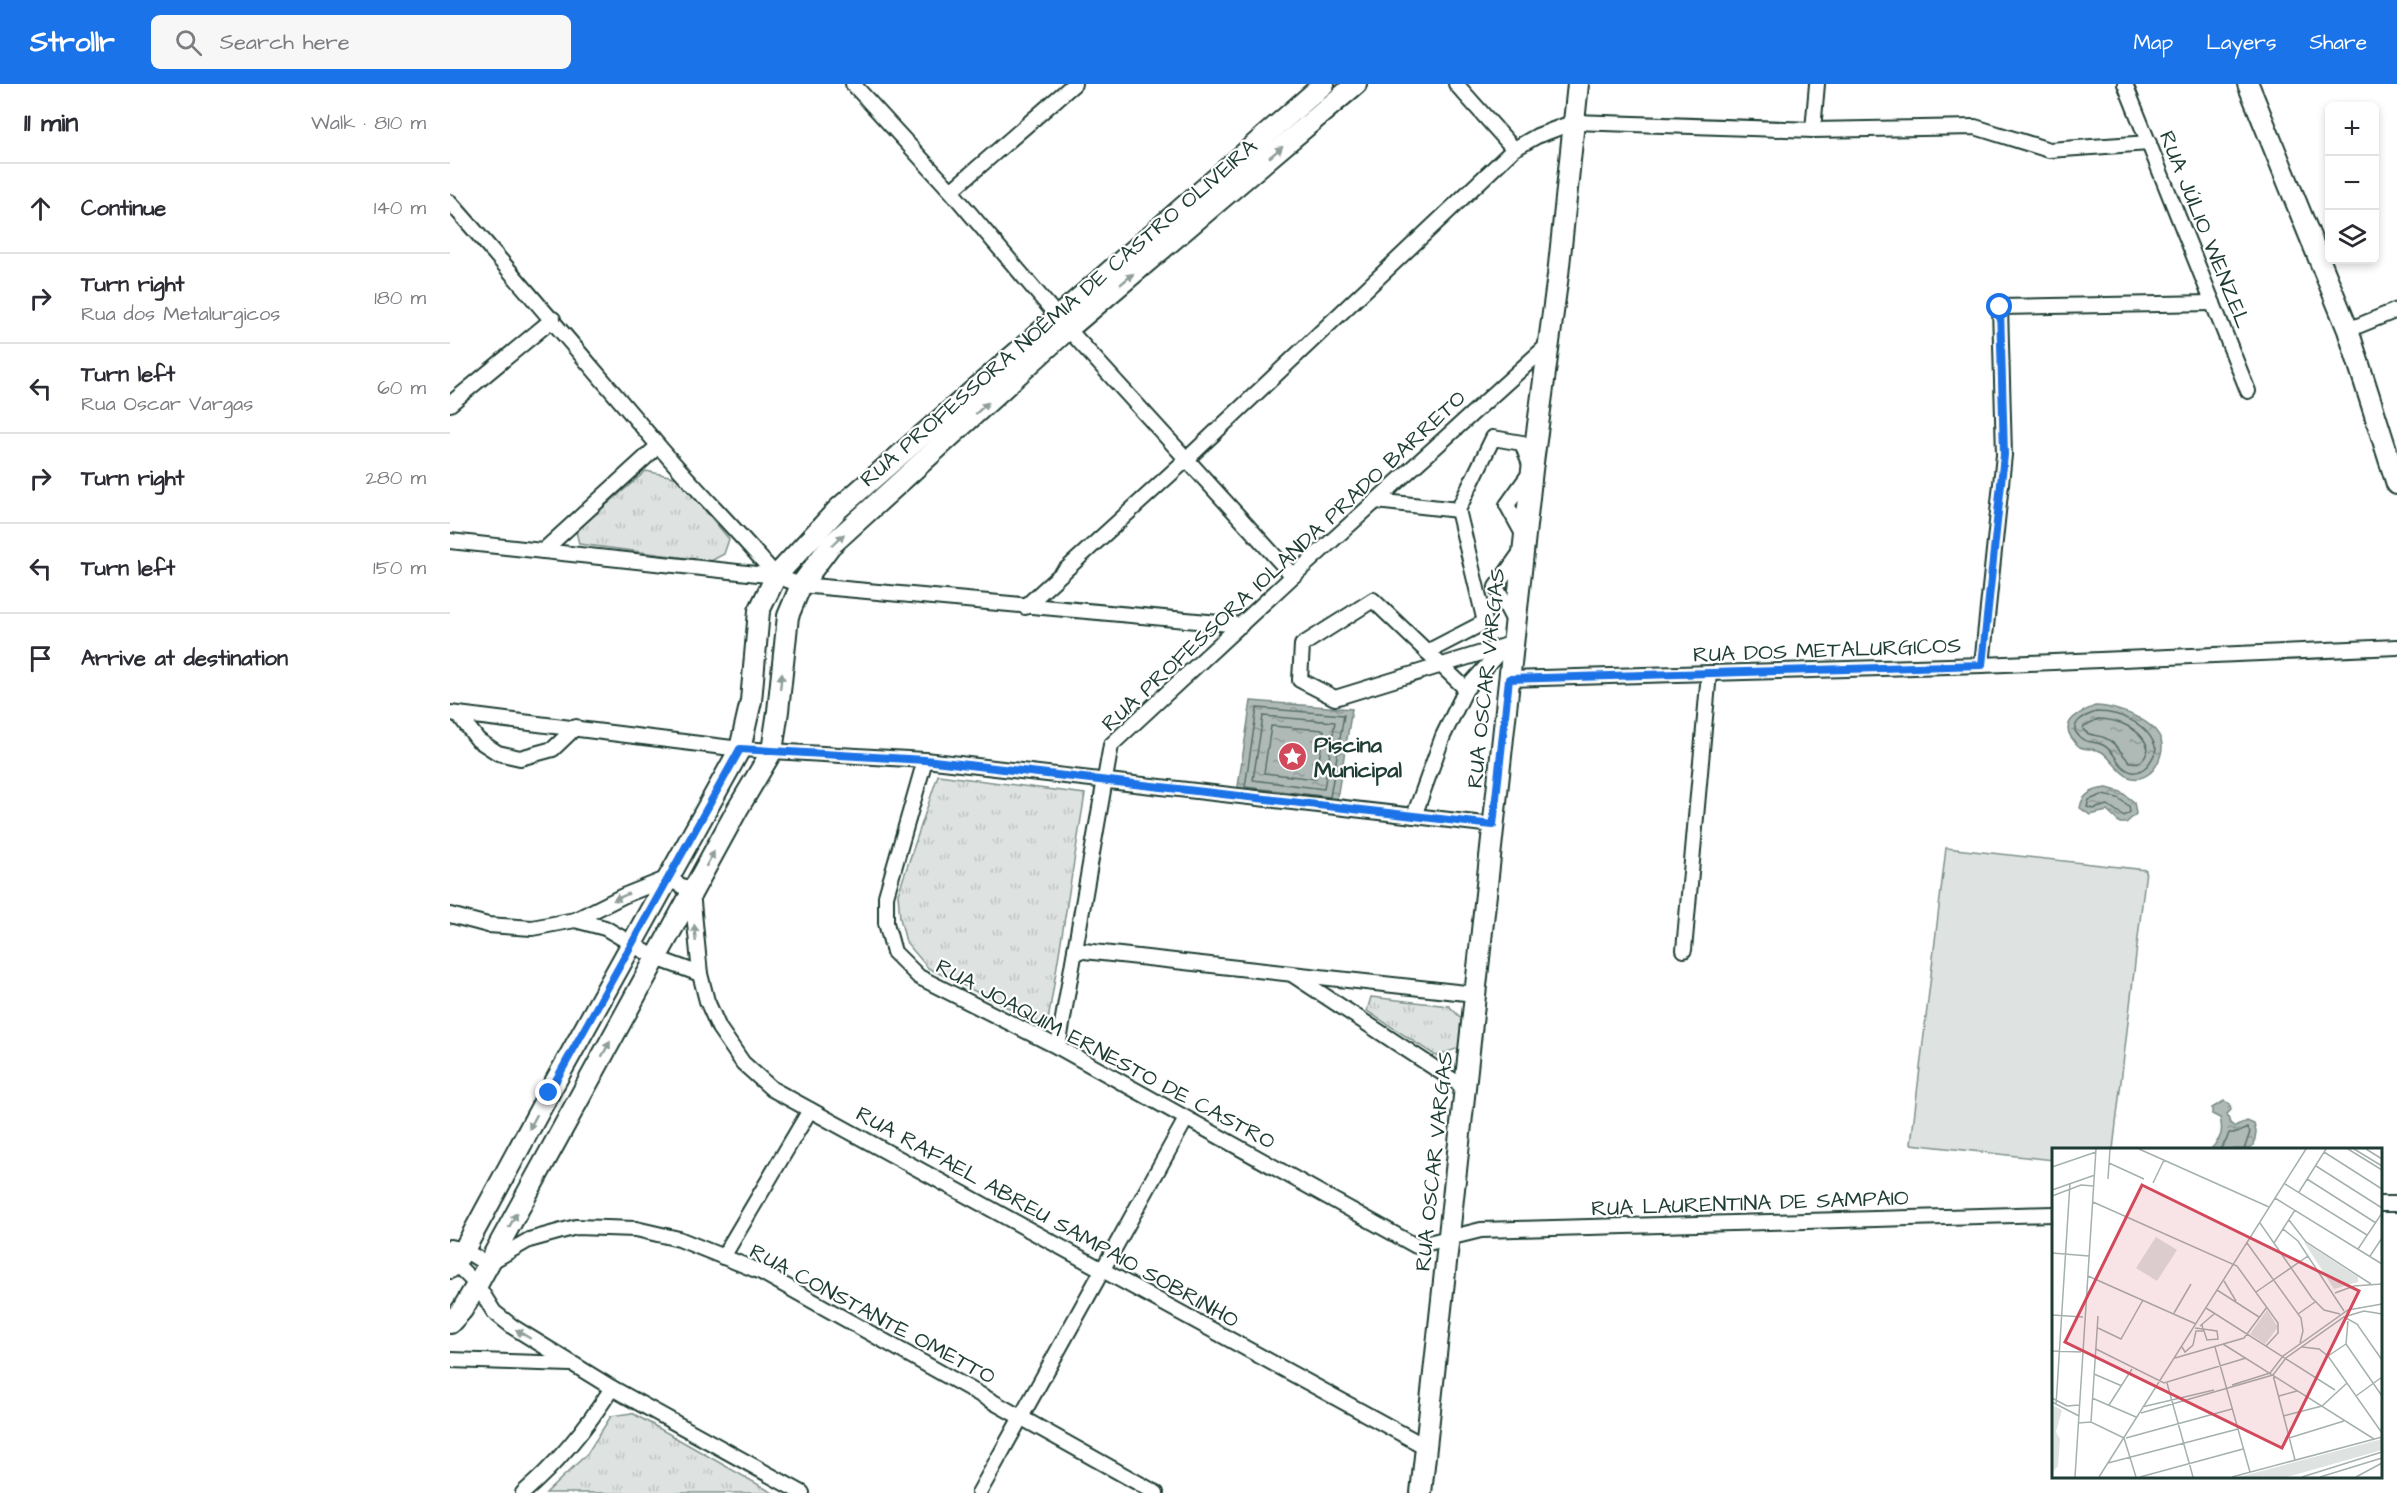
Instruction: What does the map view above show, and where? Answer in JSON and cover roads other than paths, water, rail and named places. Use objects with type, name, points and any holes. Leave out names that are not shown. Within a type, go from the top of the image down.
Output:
[{"type":"street","points":[[853,84],[951,191],[1064,323],[1293,576]]},
{"type":"street","points":[[951,191],[1074,84]]},
{"type":"street","name":"RUA PROFESSORA NOÊMIA DE CASTRO OLIVEIRA","points":[[772,751],[788,616],[801,585],[830,546],[1064,323],[1324,84]]},
{"type":"street","name":"RUA PROFESSORA NOÊMIA DE CASTRO OLIVEIRA","points":[[454,1257],[740,749],[751,701],[759,611],[776,576],[838,509],[1356,84]]},
{"type":"street","points":[[1456,84],[1514,149]]},
{"type":"street","name":"RUA OSCAR VARGAS","points":[[1421,1493],[1509,679],[1511,635],[1558,275],[1578,84]]},
{"type":"street","points":[[1813,130],[1817,84]]},
{"type":"street","name":"RUA JÚLIO WENZEL","points":[[2125,84],[2248,391]]},
{"type":"street","points":[[2248,84],[2348,330],[2397,484]]},
{"type":"street","points":[[1025,607],[1187,459],[1514,149],[1537,136],[1574,122],[1813,130],[1975,127],[2049,150],[2149,143]]},
{"type":"street","points":[[450,202],[553,319],[658,446],[739,532],[776,576]]},
{"type":"street","points":[[1982,665],[2004,455],[2000,307],[2213,303]]},
{"type":"street","points":[[2348,330],[2397,310]]},
{"type":"street","points":[[450,404],[553,319]]},
{"type":"street","name":"RUA PROFESSORA IOLANDA PRADO BARRETO","points":[[1058,1047],[1111,746],[1293,576],[1549,344]]},
{"type":"street","points":[[1427,652],[1485,622],[1458,510],[1493,438],[1522,443],[1532,470]]},
{"type":"street","points":[[543,551],[658,446]]},
{"type":"street","points":[[1376,501],[1458,510]]},
{"type":"street","points":[[450,541],[776,576],[801,585],[1241,625]]},
{"type":"street","points":[[1466,688],[1442,666],[1427,652],[1373,600],[1302,645],[1300,680],[1335,698],[1442,666],[1511,635]]},
{"type":"street","points":[[1414,816],[1443,736],[1466,688],[1511,635]]},
{"type":"street","name":"RUA DOS METALURGICOS","points":[[1509,679],[1982,665],[2397,647]]},
{"type":"street","points":[[1684,950],[1709,673]]},
{"type":"street","points":[[454,713],[477,740],[498,753],[520,758],[553,749],[576,727]]},
{"type":"street","points":[[454,713],[740,749],[925,760],[1493,825]]},
{"type":"street","points":[[450,1323],[462,1310],[477,1285],[692,892],[772,751]]},
{"type":"street","name":"RUA JOAQUIM ERNESTO DE CASTRO","points":[[925,760],[886,896],[886,923],[894,952],[920,977],[1058,1047],[1416,1246],[1449,1238]]},
{"type":"street","points":[[450,915],[488,925],[532,928],[575,920],[623,896],[668,878],[692,892]]},
{"type":"street","name":"RUA RAFAEL ABREU SAMPAIO SOBRINHO","points":[[692,892],[700,974],[707,1001],[719,1028],[743,1063],[772,1089],[1426,1447]]},
{"type":"street","points":[[575,920],[605,928],[656,958],[700,974]]},
{"type":"street","points":[[1075,950],[1475,993]]},
{"type":"street","points":[[1291,974],[1465,1088]]},
{"type":"street","points":[[723,1257],[810,1110]]},
{"type":"street","points":[[979,1493],[1186,1119]]},
{"type":"street","name":"RUA LAURENTINA DE SAMPAIO","points":[[1449,1238],[1481,1230],[2052,1214]]},
{"type":"street","name":"RUA CONSTANTE OMETTO","points":[[487,1264],[529,1240],[576,1227],[636,1229],[679,1239],[761,1272],[1156,1493]]},
{"type":"street","points":[[454,1257],[487,1264]]},
{"type":"street","points":[[454,1257],[477,1285],[494,1312],[513,1327],[612,1388],[802,1493]]},
{"type":"street","points":[[450,1360],[573,1364]]},
{"type":"street","points":[[523,1493],[546,1473],[586,1429],[612,1388]]},
{"type":"water","name":"Piscina Municipal","points":[[1251,701],[1352,709],[1336,804],[1237,793]]},
{"type":"water","points":[[2095,706],[2115,709],[2139,718],[2157,733],[2162,743],[2161,754],[2150,773],[2142,778],[2128,776],[2102,752],[2082,748],[2071,737],[2068,726],[2074,717]]},
{"type":"water","points":[[2107,788],[2121,792],[2134,802],[2136,814],[2126,823],[2120,823],[2107,811],[2090,815],[2080,808],[2083,799],[2089,793]]},
{"type":"water","points":[[2224,1101],[2230,1104],[2231,1110],[2227,1114],[2230,1123],[2235,1127],[2247,1121],[2254,1124],[2256,1132],[2254,1145],[2249,1148],[2212,1148],[2219,1139],[2222,1128],[2220,1118],[2212,1114],[2212,1108]]},
{"type":"place","name":"Piscina Municipal","points":[[1293,757]]}]
